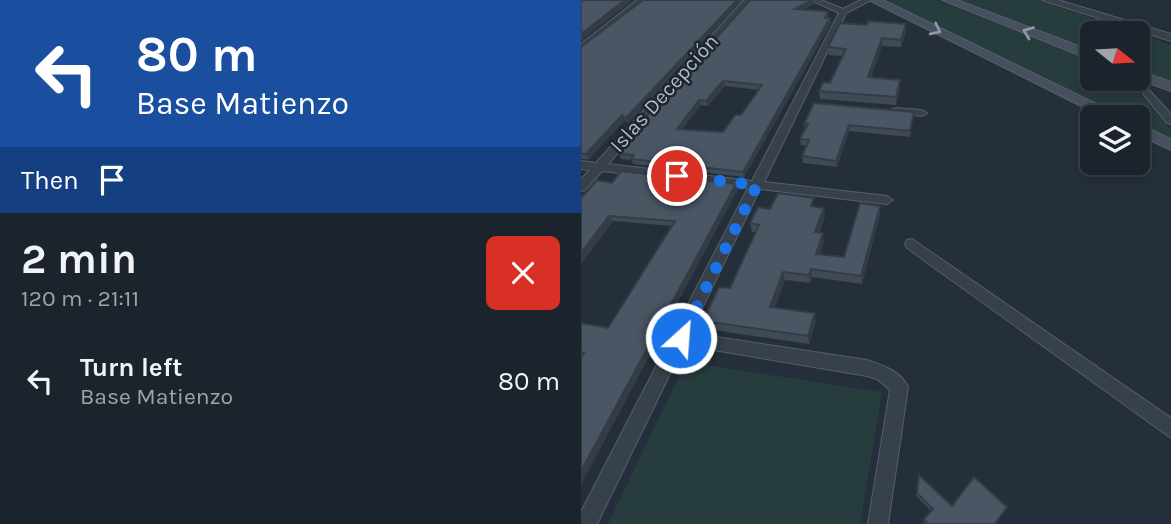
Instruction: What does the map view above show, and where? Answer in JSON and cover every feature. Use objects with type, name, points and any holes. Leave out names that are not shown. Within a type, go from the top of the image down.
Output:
[{"type":"main road","points":[[874,0],[1090,105]]},
{"type":"main road","points":[[947,0],[1080,51]]},
{"type":"main road","points":[[1150,80],[1171,87]]},
{"type":"main road","points":[[1150,134],[1171,145]]},
{"type":"street","points":[[581,48],[642,0]]},
{"type":"street","name":"Islas Decepción","points":[[581,187],[748,0]]},
{"type":"street","points":[[815,0],[843,12]]},
{"type":"street","points":[[586,524],[757,185],[805,102],[843,12],[867,0]]},
{"type":"street","points":[[1047,0],[1171,39]]},
{"type":"street","points":[[1080,11],[1171,39]]},
{"type":"street","points":[[1148,91],[1171,121]]},
{"type":"street","points":[[880,109],[922,113]]},
{"type":"street","points":[[581,166],[887,200]]},
{"type":"street","points":[[912,244],[1171,429]]},
{"type":"street","points":[[681,338],[867,368],[882,373],[899,387],[878,524]]},
{"type":"green space","points":[[881,0],[936,0],[1080,55],[1080,91],[1137,91],[1149,105],[1097,105]]},
{"type":"green space","points":[[954,0],[1037,0],[1101,21],[1080,21],[1080,48]]},
{"type":"green space","points":[[1150,38],[1171,45],[1171,83],[1150,75]]},
{"type":"green space","points":[[1150,106],[1171,130],[1171,141],[1150,131]]},
{"type":"green space","points":[[686,362],[882,392],[860,524],[608,524]]},
{"type":"building","points":[[581,0],[625,0],[581,34]]},
{"type":"building","points":[[643,0],[737,0],[626,118],[622,115],[586,154],[581,154],[581,47]]},
{"type":"building","points":[[750,0],[813,0],[795,9],[828,12],[825,18],[830,18],[743,172],[631,159],[634,155],[619,154],[639,129],[637,127]],"holes":[[[723,81],[762,85],[741,115],[735,115],[723,132],[677,129],[699,100],[706,101]]]},
{"type":"building","points":[[868,21],[906,24],[901,40],[882,38],[868,77],[900,80],[896,97],[819,91],[823,82],[830,83],[846,49],[828,47],[840,23],[867,25]]},
{"type":"building","points":[[814,103],[914,112],[910,131],[849,125],[836,161],[802,156],[809,140],[800,139]]},
{"type":"building","points":[[621,171],[736,184],[581,471],[581,358],[584,353],[581,352],[581,323],[608,328],[675,221],[609,216],[581,253],[581,198],[597,180],[612,183]]},
{"type":"building","points":[[778,193],[814,198],[811,206],[824,208],[815,232],[823,233],[816,254],[844,257],[860,203],[880,206],[861,276],[811,269],[809,275],[783,272],[770,307],[815,313],[808,336],[703,321],[719,287],[730,288],[759,225],[750,223],[758,207],[770,209]]},
{"type":"building","points":[[919,475],[952,506],[974,477],[1007,507],[995,524],[928,524],[924,519],[933,509],[917,493]]},
{"type":"route","points":[[677,176],[757,185],[681,338]]}]
